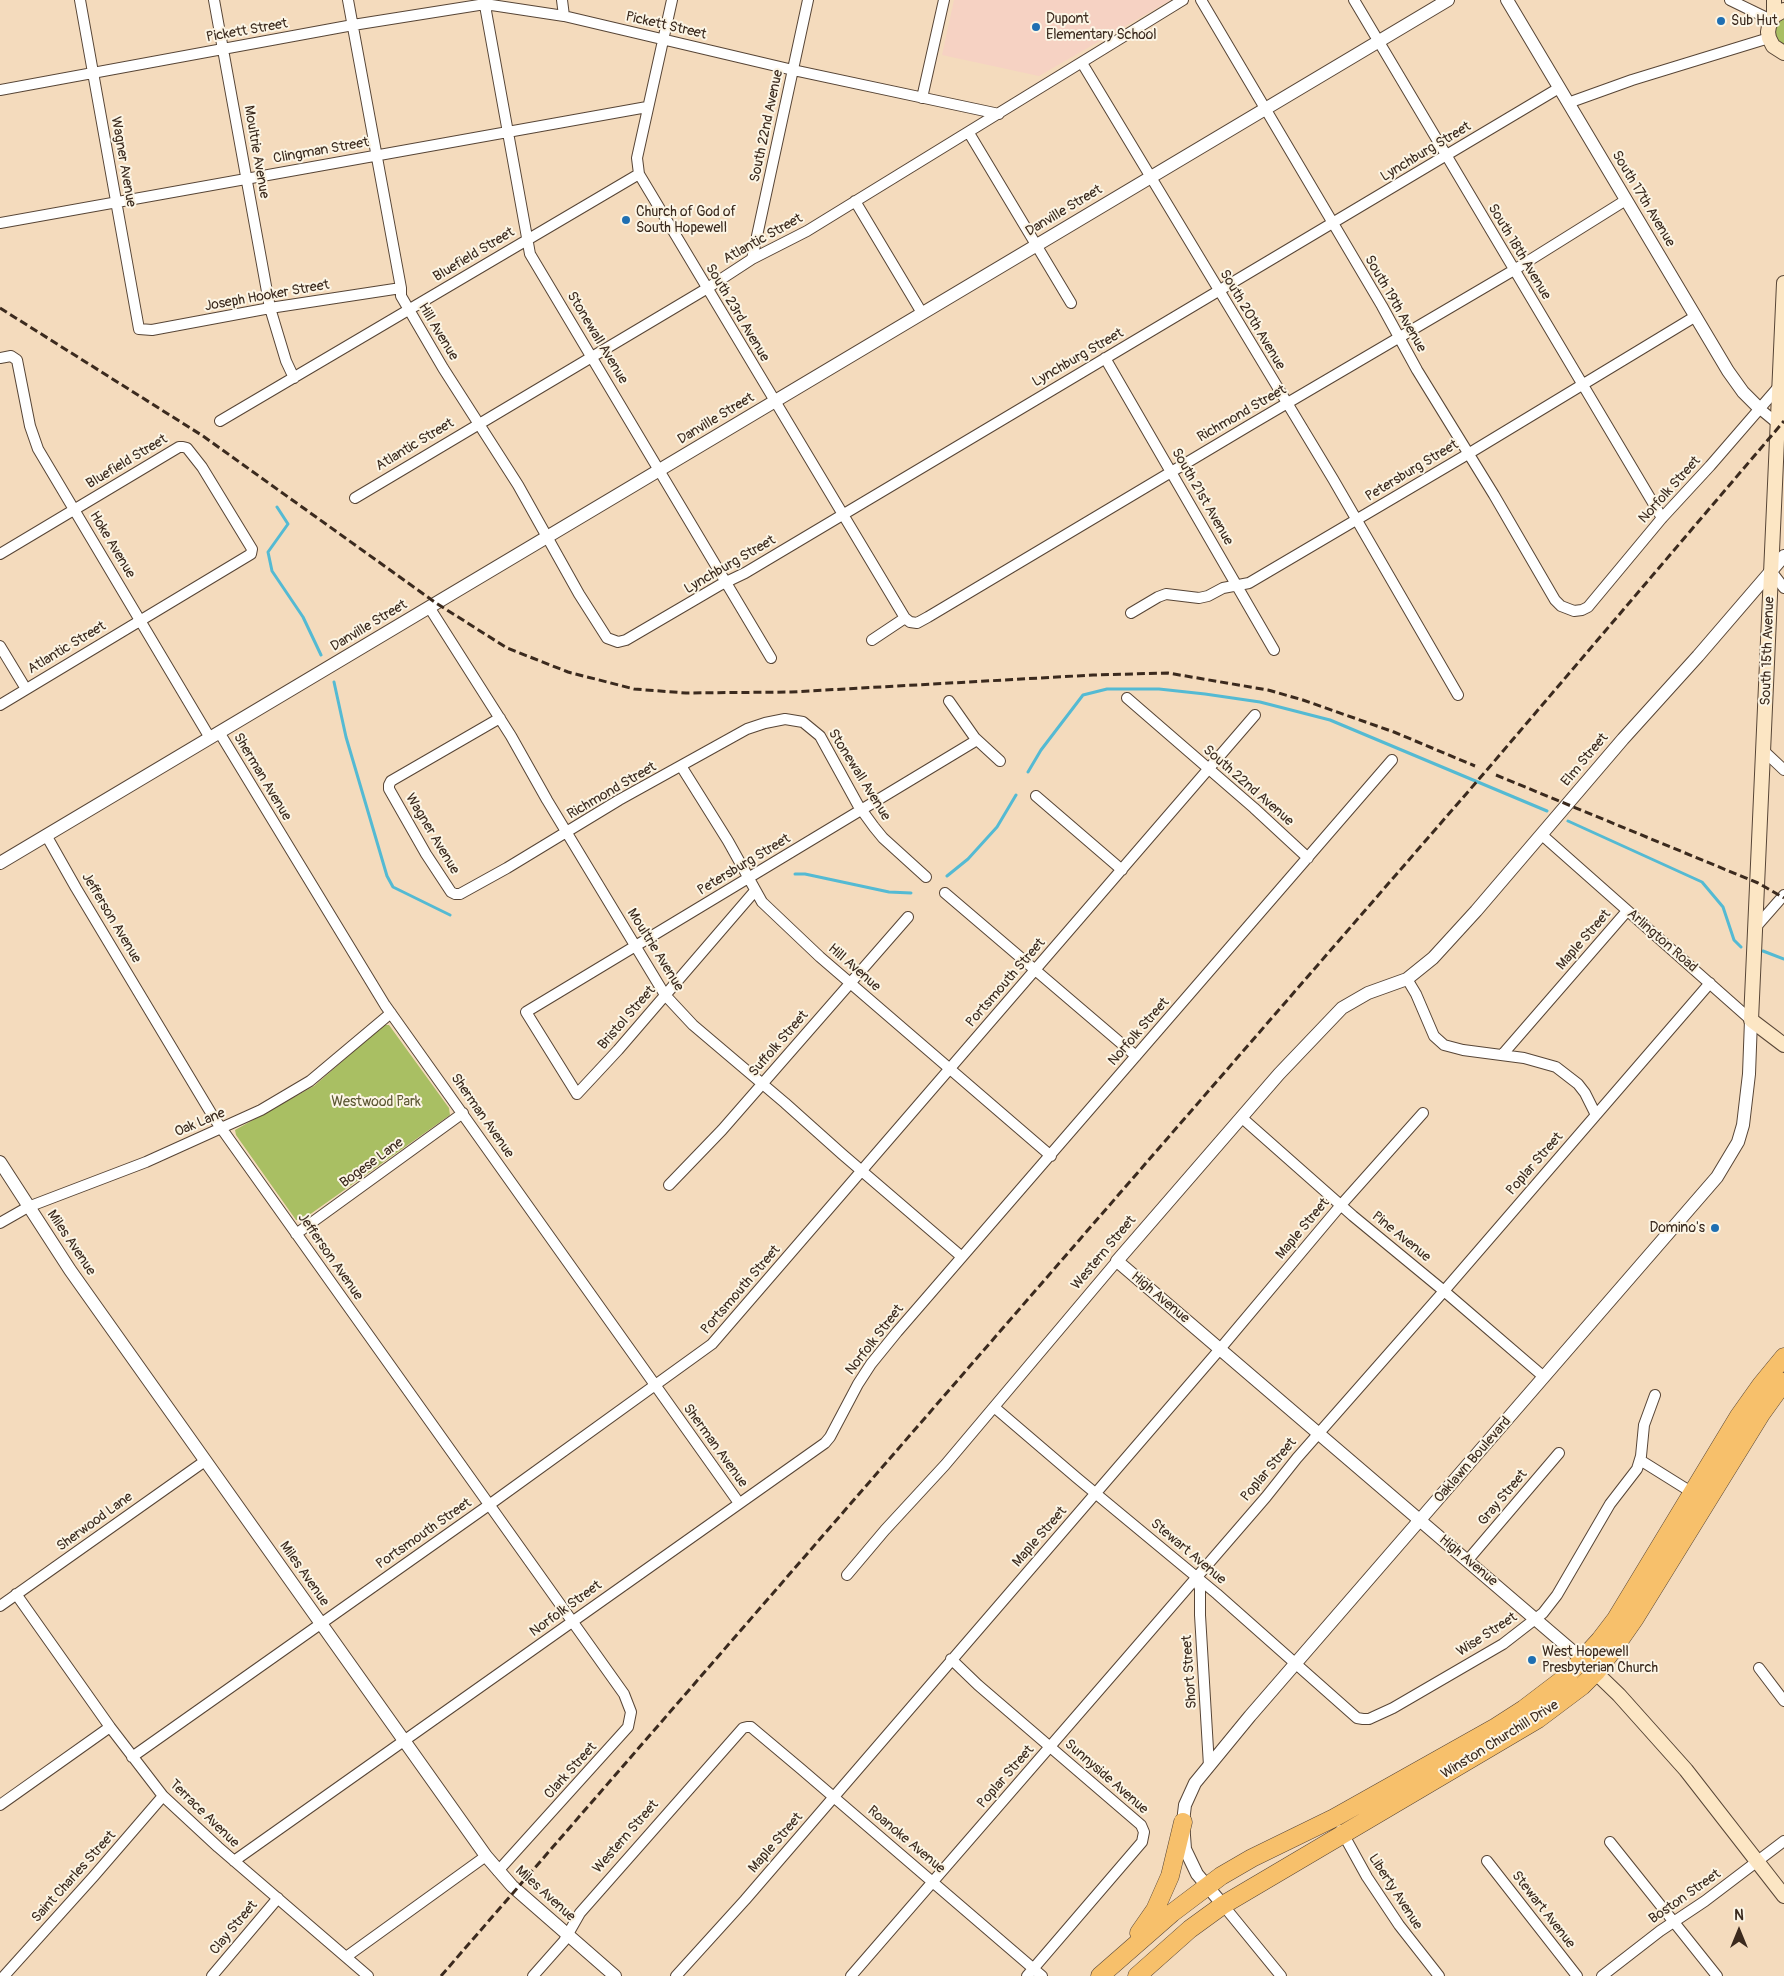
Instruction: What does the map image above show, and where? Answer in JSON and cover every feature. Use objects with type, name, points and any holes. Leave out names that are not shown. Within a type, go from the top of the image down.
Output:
[{"type":"highway","name":"Winston Churchill Drive","points":[[1206,1886],[1252,1858],[1339,1826],[1538,1719],[1556,1707],[1596,1672],[1635,1618],[1700,1498],[1739,1416],[1784,1357]]},
{"type":"highway","name":"Winston Churchill Drive","points":[[1137,1976],[1190,1929],[1222,1905],[1339,1826],[1524,1709],[1566,1677],[1583,1660],[1616,1619],[1784,1382]]},
{"type":"highway","points":[[1126,1952],[1155,1910],[1170,1876],[1183,1822]]},
{"type":"highway","points":[[1100,1976],[1206,1886]]},
{"type":"main road","points":[[1774,0],[1776,15],[1768,32],[1773,46],[1783,56]]},
{"type":"main road","name":"South 15th Avenue","points":[[1751,1020],[1764,751],[1778,573],[1777,423],[1781,384],[1784,283]]},
{"type":"main road","name":"Arlington Road","points":[[1751,1020],[1784,1045]]},
{"type":"main road","name":"High Avenue","points":[[1583,1660],[1686,1770],[1784,1896]]},
{"type":"street","name":"Wagner Avenue","points":[[80,0],[139,329]]},
{"type":"street","name":"Moultrie Avenue","points":[[214,0],[270,308],[286,361],[294,378]]},
{"type":"street","name":"Hill Avenue","points":[[348,0],[401,296],[478,424],[518,485],[546,537],[607,638]]},
{"type":"street","points":[[562,0],[564,16]]},
{"type":"street","name":"South 23rd Avenue","points":[[672,0],[637,158],[639,174],[905,618]]},
{"type":"street","name":"South 22nd Avenue","points":[[752,259],[808,0]]},
{"type":"street","points":[[922,98],[944,0]]},
{"type":"street","name":"Atlantic Street","points":[[355,498],[752,259],[807,231],[1183,0]]},
{"type":"street","name":"South 19th Avenue","points":[[1201,0],[1264,110],[1555,600],[1560,606],[1574,610]]},
{"type":"street","name":"South 18th Avenue","points":[[1354,0],[1662,518]]},
{"type":"street","name":"Danville Street","points":[[0,863],[1448,0]]},
{"type":"street","name":"South 17th Avenue","points":[[1507,0],[1743,392],[1760,409]]},
{"type":"street","points":[[1730,0],[1776,15]]},
{"type":"street","name":"Pickett Street","points":[[0,90],[484,2],[564,16],[793,70],[999,114]]},
{"type":"street","name":"Stonewall Avenue","points":[[484,2],[530,254],[771,658]]},
{"type":"street","points":[[1568,103],[1632,80],[1769,38]]},
{"type":"street","name":"South 20th Avenue","points":[[1082,62],[1286,405],[1333,480],[1458,696]]},
{"type":"street","name":"Lynchburg Street","points":[[607,638],[618,642],[626,640],[745,573],[1559,88]]},
{"type":"street","name":"Clingman Street","points":[[0,223],[647,107]]},
{"type":"street","points":[[970,132],[1071,303]]},
{"type":"street","name":"Bluefield Street","points":[[220,421],[639,174]]},
{"type":"street","points":[[856,200],[922,314]]},
{"type":"street","name":"Richmond Street","points":[[905,618],[910,622],[917,623],[928,618],[1514,270],[1626,200]]},
{"type":"street","name":"Joseph Hooker Street","points":[[139,329],[152,330],[270,308],[401,288]]},
{"type":"street","name":"Petersburg Street","points":[[1131,613],[1158,596],[1166,594],[1199,598],[1223,588],[1249,583],[1468,454],[1696,316]]},
{"type":"street","name":"Hoke Avenue","points":[[0,358],[11,356],[15,357],[18,362],[33,438],[43,458],[140,620],[215,735]]},
{"type":"street","name":"South 21st Avenue","points":[[1104,358],[1274,650]]},
{"type":"street","name":"Norfolk Street","points":[[1574,610],[1582,610],[1588,607],[1662,518],[1781,384]]},
{"type":"street","points":[[1760,409],[1777,423]]},
{"type":"street","name":"Bluefield Street","points":[[0,554],[179,447],[187,448],[202,467],[252,549],[251,554]]},
{"type":"street","name":"Atlantic Street","points":[[0,704],[251,554]]},
{"type":"street","name":"Elm Street","points":[[1407,979],[1433,958],[1542,835],[1623,739],[1778,573],[1784,556]]},
{"type":"street","points":[[1778,573],[1784,588]]},
{"type":"street","name":"Moultrie Avenue","points":[[430,607],[500,718],[665,995],[693,1025],[962,1257]]},
{"type":"street","points":[[872,640],[905,618]]},
{"type":"street","points":[[0,646],[26,689]]},
{"type":"street","name":"South 22nd Avenue","points":[[1127,698],[1254,808],[1308,858]]},
{"type":"street","points":[[949,701],[977,740],[1000,761]]},
{"type":"street","name":"Portsmouth Street","points":[[132,1757],[656,1386],[718,1338],[1255,715]]},
{"type":"street","name":"Wagner Avenue","points":[[455,894],[451,892],[426,854],[389,789],[389,785],[391,781],[500,718]]},
{"type":"street","name":"Stonewall Avenue","points":[[785,719],[803,722],[820,736],[862,810],[883,838],[926,877]]},
{"type":"street","name":"Richmond Street","points":[[455,894],[460,894],[568,832],[619,800],[747,729],[785,719]]},
{"type":"street","name":"Sherman Avenue","points":[[215,735],[391,1014],[739,1503]]},
{"type":"street","name":"Petersburg Street","points":[[577,1094],[526,1012],[977,740]]},
{"type":"street","points":[[1764,751],[1784,770]]},
{"type":"street","name":"Norfolk Street","points":[[234,1861],[824,1443],[830,1437],[858,1384],[871,1364],[1392,760]]},
{"type":"street","name":"Hill Avenue","points":[[681,766],[728,841],[754,892],[762,902],[849,983],[1051,1156]]},
{"type":"street","points":[[1036,796],[1122,870]]},
{"type":"street","name":"Jefferson Avenue","points":[[46,835],[222,1129],[614,1680]]},
{"type":"street","name":"Arlington Road","points":[[1542,835],[1751,1020]]},
{"type":"street","name":"Bristol Street","points":[[577,1094],[754,892]]},
{"type":"street","points":[[945,892],[1136,1056]]},
{"type":"street","points":[[1756,928],[1784,895]]},
{"type":"street","name":"Maple Street","points":[[1502,1055],[1627,911]]},
{"type":"street","name":"Suffolk Street","points":[[669,1185],[693,1163],[908,917]]},
{"type":"street","points":[[1407,979],[1438,1040],[1463,1050],[1524,1058],[1556,1067],[1578,1084],[1596,1115]]},
{"type":"street","name":"Western Street","points":[[847,1575],[885,1530],[945,1465],[1241,1117],[1342,1008],[1368,993],[1407,979]]},
{"type":"street","name":"Poplar Street","points":[[851,1976],[1710,983]]},
{"type":"street","name":"Oak Lane","points":[[0,1223],[28,1208],[146,1162],[261,1110],[310,1081],[391,1014]]},
{"type":"street","name":"Oaklawn Boulevard","points":[[1222,1905],[1190,1862],[1183,1835],[1183,1822],[1190,1792],[1195,1783],[1712,1182],[1738,1142],[1744,1119],[1751,1020]]},
{"type":"street","name":"Bogese Lane","points":[[296,1234],[463,1113]]},
{"type":"street","name":"Maple Street","points":[[676,1976],[1095,1494],[1341,1205],[1423,1113]]},
{"type":"street","name":"Pine Avenue","points":[[1241,1117],[1341,1205],[1544,1377]]},
{"type":"street","name":"Miles Avenue","points":[[0,1162],[28,1208],[70,1270],[402,1741],[486,1856],[512,1886],[615,1976]]},
{"type":"street","name":"High Avenue","points":[[1117,1261],[1583,1660]]},
{"type":"street","points":[[1655,1395],[1644,1425],[1640,1460],[1700,1498]]},
{"type":"street","name":"Stewart Avenue","points":[[994,1407],[1095,1494],[1196,1577],[1357,1718],[1363,1720]]},
{"type":"street","name":"Gray Street","points":[[1467,1560],[1559,1453]]},
{"type":"street","name":"Wise Street","points":[[1363,1720],[1393,1708],[1503,1644],[1535,1619],[1557,1595],[1610,1504],[1632,1476],[1640,1460]]},
{"type":"street","name":"Sherwood Lane","points":[[0,1606],[205,1461]]},
{"type":"street","name":"Short Street","points":[[1196,1577],[1200,1588],[1209,1766]]},
{"type":"street","name":"Terrace Avenue","points":[[16,1594],[132,1757],[163,1796],[182,1816],[368,1976]]},
{"type":"street","name":"Sunnyside Avenue","points":[[952,1659],[978,1684],[1141,1825],[1144,1832],[1142,1842],[1117,1873],[1030,1972]]},
{"type":"street","points":[[1759,1668],[1784,1701]]},
{"type":"street","name":"Clark Street","points":[[498,1871],[615,1743],[628,1726],[631,1712],[624,1694],[614,1680]]},
{"type":"street","points":[[0,1805],[110,1726]]},
{"type":"street","name":"Western Street","points":[[534,1976],[560,1947],[580,1913],[673,1806],[743,1728],[751,1728]]},
{"type":"street","name":"Roanoke Avenue","points":[[751,1728],[934,1882],[1030,1972],[1042,1976]]},
{"type":"street","name":"Saint Charles Street","points":[[4,1976],[100,1870],[163,1796]]},
{"type":"street","name":"Liberty Avenue","points":[[1339,1826],[1394,1919],[1439,1976]]},
{"type":"street","name":"Boston Street","points":[[1602,1976],[1784,1841]]},
{"type":"street","points":[[1610,1842],[1717,1976]]},
{"type":"street","points":[[346,1956],[486,1856]]},
{"type":"street","name":"Stewart Avenue","points":[[1487,1861],[1577,1976]]},
{"type":"street","name":"Clay Street","points":[[212,1976],[278,1898]]},
{"type":"street","points":[[1222,1905],[1281,1976]]},
{"type":"shaded area","name":"Dupont Elementary School","points":[[954,0],[1171,0],[1039,76],[942,55]]},
{"type":"green space","points":[[1784,15],[1784,50],[1775,41],[1774,25]]},
{"type":"green space","name":"Westwood Park","points":[[384,1025],[389,1025],[449,1108],[450,1115],[302,1220],[296,1220],[236,1135],[235,1130],[314,1086]]},
{"type":"waterway","points":[[277,507],[288,524],[268,552],[272,571],[303,617],[321,655]]},
{"type":"waterway","points":[[334,682],[346,737],[387,876],[393,887],[450,915]]},
{"type":"waterway","points":[[1028,772],[1041,750],[1083,695],[1107,689],[1159,689],[1260,702],[1330,720],[1547,811]]},
{"type":"waterway","points":[[947,876],[968,859],[997,827],[1016,795]]},
{"type":"waterway","points":[[1568,821],[1702,882],[1723,907],[1734,940],[1741,947]]},
{"type":"waterway","points":[[795,874],[805,874],[889,892],[911,893]]},
{"type":"waterway","points":[[1763,951],[1784,959]]},
{"type":"railway","points":[[0,308],[203,436],[436,603],[507,648],[568,672],[634,689],[686,693],[791,692],[1093,675],[1168,673],[1268,690],[1303,700],[1394,732],[1475,766]]},
{"type":"railway","points":[[441,1976],[1486,771],[1784,421]]},
{"type":"railway","points":[[1496,775],[1758,883],[1784,898]]},
{"type":"place","name":"Sub Hut","points":[[1721,21]]},
{"type":"place","name":"Dupont Elementary School","points":[[1036,27]]},
{"type":"place","name":"Church of God of South Hopewell","points":[[626,220]]},
{"type":"place","name":"Domino's","points":[[1715,1228]]},
{"type":"place","name":"West Hopewell Presbyterian Church","points":[[1532,1660]]}]
